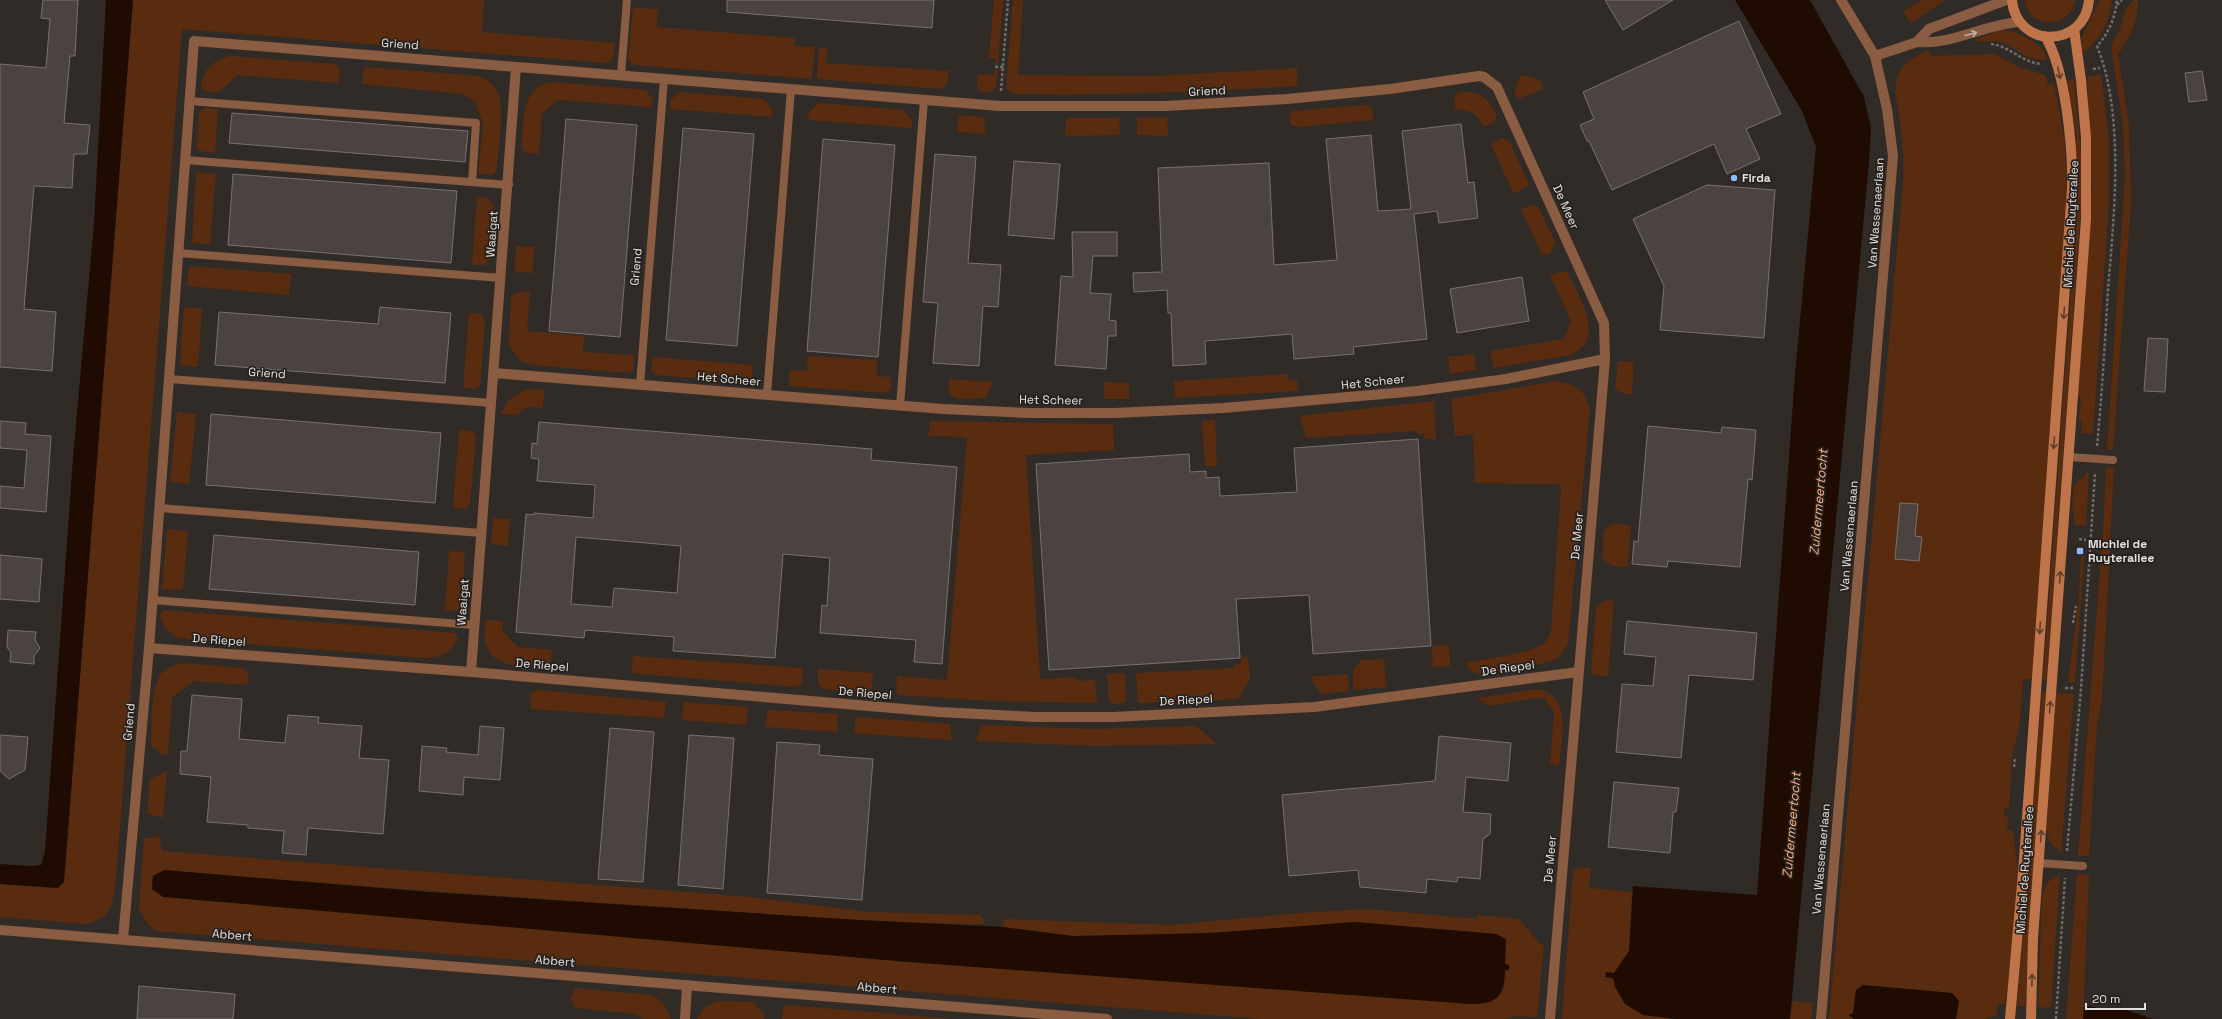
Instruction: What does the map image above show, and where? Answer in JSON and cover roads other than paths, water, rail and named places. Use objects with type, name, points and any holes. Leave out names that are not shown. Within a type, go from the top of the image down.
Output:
[{"type":"main road","points":[[2012,0],[2014,10],[2020,22],[2031,32],[2045,36],[2060,36],[2074,29],[2084,17],[2089,0]]},
{"type":"main road","name":"Michiel de Ruyterallee","points":[[2031,1019],[2033,938],[2087,191],[2086,138],[2074,29]]},
{"type":"main road","name":"Michiel de Ruyterallee","points":[[2010,1019],[2020,912],[2072,189],[2071,145],[2066,111],[2055,59],[2045,36]]},
{"type":"street","name":"Van Wassenaerlaan","points":[[1821,1019],[1893,156],[1887,109],[1875,56],[1841,0]]},
{"type":"street","points":[[1917,42],[1929,29],[2006,0]]},
{"type":"street","points":[[1875,56],[1917,42],[1933,43],[2000,25],[2020,22]]},
{"type":"street","name":"Griend","points":[[123,939],[149,648],[194,41],[1000,106],[1166,106],[1336,95],[1479,76],[1490,80]]},
{"type":"street","name":"Waaigat","points":[[471,672],[509,185],[516,66]]},
{"type":"street","name":"De Meer","points":[[1490,80],[1497,87],[1503,99],[1604,323],[1605,359],[1550,1019]]},
{"type":"street","name":"Het Scheer","points":[[494,373],[900,406],[1029,413],[1114,413],[1223,408],[1417,391],[1506,379],[1605,359]]},
{"type":"street","name":"De Riepel","points":[[149,648],[471,672],[938,712],[1035,717],[1113,717],[1314,707],[1578,672]]},
{"type":"street","name":"Abbert","points":[[0,930],[1107,1019]]},
{"type":"street","points":[[684,1019],[687,985]]},
{"type":"lane","points":[[621,75],[627,0]]},
{"type":"lane","name":"Griend","points":[[640,385],[664,79]]},
{"type":"lane","points":[[767,395],[791,89]]},
{"type":"lane","points":[[900,406],[924,100]]},
{"type":"lane","points":[[189,101],[476,123],[472,182]]},
{"type":"lane","points":[[185,160],[509,185]]},
{"type":"lane","points":[[178,253],[501,278]]},
{"type":"lane","name":"Griend","points":[[169,379],[492,403]]},
{"type":"lane","points":[[2069,456],[2113,460]]},
{"type":"lane","points":[[159,508],[481,533]]},
{"type":"lane","points":[[152,600],[474,625]]},
{"type":"lane","points":[[2039,863],[2083,866]]},
{"type":"water","points":[[106,0],[133,0],[64,882],[58,888],[0,884],[0,864],[32,866],[41,865],[45,851],[73,458],[94,223]]},
{"type":"water","name":"Zuidermeertocht","points":[[1735,0],[1810,0],[1864,97],[1871,128],[1869,162],[1790,1019],[1675,1019],[1643,1015],[1625,1004],[1615,987],[1613,978],[1605,977],[1606,972],[1614,973],[1629,951],[1633,886],[1757,895],[1795,375],[1816,147],[1802,111]]},
{"type":"water","points":[[164,870],[429,892],[860,920],[1003,927],[1073,936],[1212,933],[1354,922],[1496,934],[1506,939],[1505,964],[1509,965],[1509,970],[1505,970],[1503,987],[1498,997],[1480,1004],[1470,1004],[908,962],[163,897],[152,889],[153,876]]},
{"type":"water","points":[[1863,985],[1952,993],[1959,1001],[1956,1019],[1854,1019],[1849,1015],[1853,1013],[1856,990]]},
{"type":"water","points":[[2089,1006],[2108,1010],[2127,1010],[2153,1019],[2083,1019],[2084,1009]]},
{"type":"place","name":"Firda","points":[[1734,178]]},
{"type":"place","name":"Michiel de Ruyterallee","points":[[2080,551]]}]
